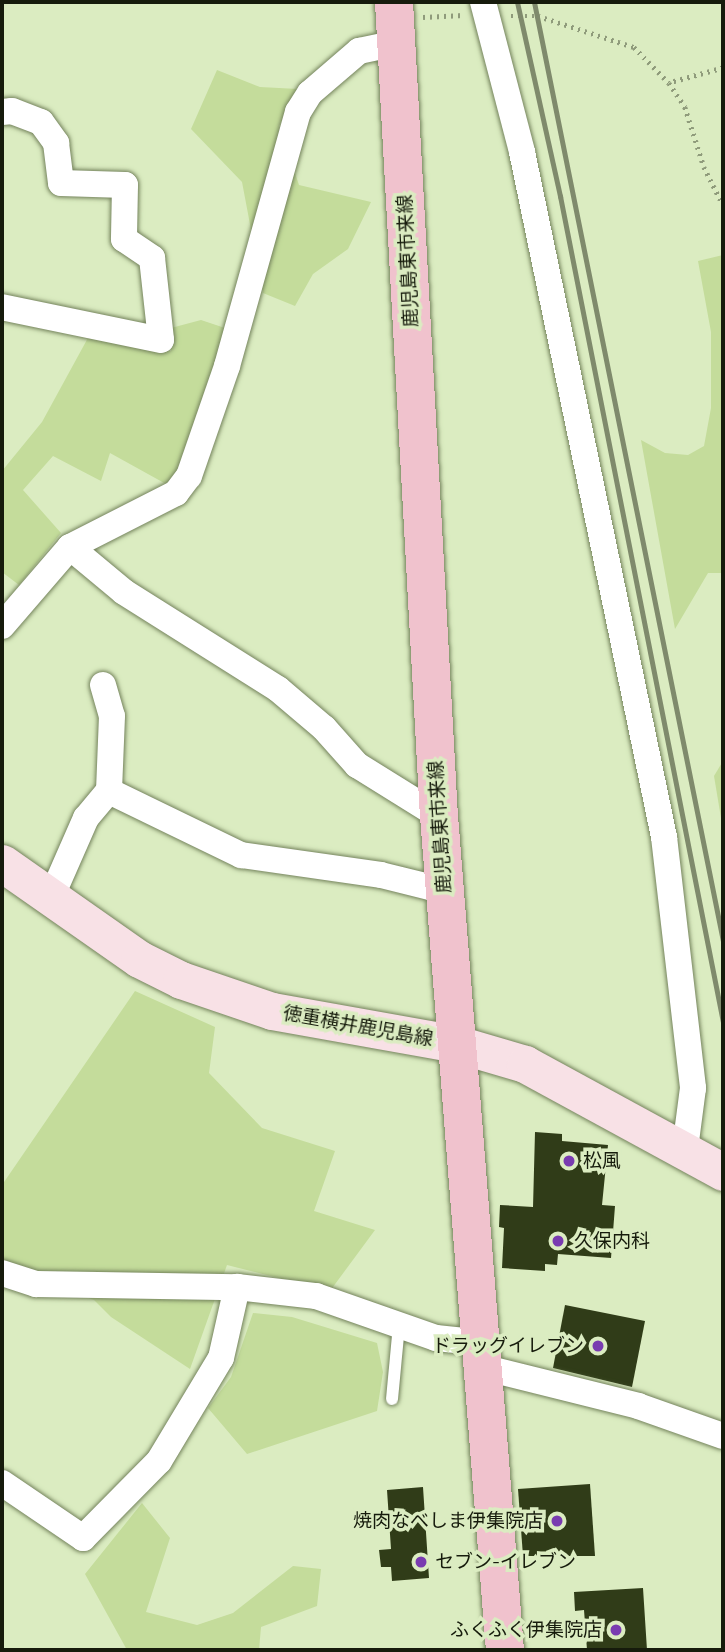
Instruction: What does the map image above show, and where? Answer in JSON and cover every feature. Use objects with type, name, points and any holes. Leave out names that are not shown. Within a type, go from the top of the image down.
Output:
[{"type":"main road","name":"鹿児島東市来線","points":[[395,21],[439,817],[485,1356],[505,1650]]},
{"type":"main road","name":"徳重横井鹿児島線","points":[[2,863],[50,900],[139,958],[224,997],[335,1025],[457,1044],[525,1064],[723,1172]]},
{"type":"street","points":[[485,8],[522,152],[664,837],[693,1088],[685,1149]]},
{"type":"street","points":[[2,626],[70,547],[176,493],[190,476],[228,366],[298,112],[310,93],[395,21]]},
{"type":"street","points":[[2,112],[12,111],[41,122],[56,143],[61,183],[125,185],[124,239],[152,258],[161,340],[2,307]]},
{"type":"street","points":[[70,547],[124,592],[278,689],[324,728],[357,765],[439,817]]},
{"type":"street","points":[[50,900],[86,818],[109,791],[112,716],[103,685]]},
{"type":"street","points":[[109,791],[241,855],[381,875],[445,891]]},
{"type":"street","points":[[2,1273],[36,1284],[237,1287],[316,1296],[723,1436]]},
{"type":"street","points":[[2,1483],[83,1538],[159,1461],[220,1358],[237,1287]]},
{"type":"lane","points":[[392,1399],[399,1325]]},
{"type":"path","points":[[395,21],[485,8],[538,16],[634,47],[669,83],[685,107],[704,167],[723,205]]},
{"type":"path","points":[[669,83],[723,68]]},
{"type":"green space","points":[[217,70],[260,87],[298,89],[279,126],[299,185],[371,202],[348,249],[313,274],[295,306],[263,293],[242,182],[191,129]]},
{"type":"green space","points":[[723,255],[723,573],[708,573],[675,629],[641,440],[665,453],[688,455],[704,446],[711,408],[711,332],[698,261]]},
{"type":"green space","points":[[201,320],[228,329],[185,467],[166,484],[110,453],[101,481],[53,456],[23,490],[61,533],[19,585],[2,572],[2,471],[42,422],[89,336],[171,351],[171,328]]},
{"type":"green space","points":[[723,761],[723,830],[714,776]]},
{"type":"green space","points":[[135,991],[215,1027],[209,1073],[262,1128],[335,1151],[314,1211],[375,1230],[330,1291],[227,1265],[190,1369],[111,1317],[94,1300],[2,1265],[2,1185]]},
{"type":"green space","points":[[253,1313],[292,1317],[377,1343],[383,1372],[377,1411],[247,1454],[208,1408],[231,1377]]},
{"type":"green space","points":[[142,1503],[170,1538],[146,1612],[197,1625],[233,1613],[293,1566],[321,1569],[317,1606],[261,1627],[259,1650],[127,1650],[85,1574]]},
{"type":"building","points":[[535,1132],[562,1134],[562,1141],[608,1145],[602,1205],[615,1206],[611,1258],[558,1254],[557,1265],[545,1264],[545,1271],[502,1268],[504,1228],[499,1227],[500,1205],[533,1207]]},
{"type":"building","name":"ドラッグイレブン","points":[[565,1305],[645,1321],[632,1387],[553,1368]]},
{"type":"building","name":"焼肉なべしま伊集院店","points":[[590,1484],[595,1556],[523,1556],[518,1489]]},
{"type":"building","points":[[423,1487],[429,1578],[392,1581],[391,1567],[381,1567],[379,1550],[391,1549],[387,1490]]},
{"type":"building","name":"ふくふく伊集院店","points":[[643,1588],[647,1650],[587,1650],[584,1610],[575,1611],[574,1592]]},
{"type":"railway","points":[[517,2],[560,196],[723,1022]]},
{"type":"railway","points":[[534,2],[723,941]]},
{"type":"place","name":"松風","points":[[569,1161]]},
{"type":"place","name":"久保内科","points":[[558,1241]]},
{"type":"place","name":"ドラッグイレブン","points":[[598,1346]]},
{"type":"place","name":"焼肉なべしま伊集院店","points":[[557,1521]]},
{"type":"place","name":"セブン-イレブン","points":[[421,1562]]},
{"type":"place","name":"ふくふく伊集院店","points":[[616,1630]]}]
